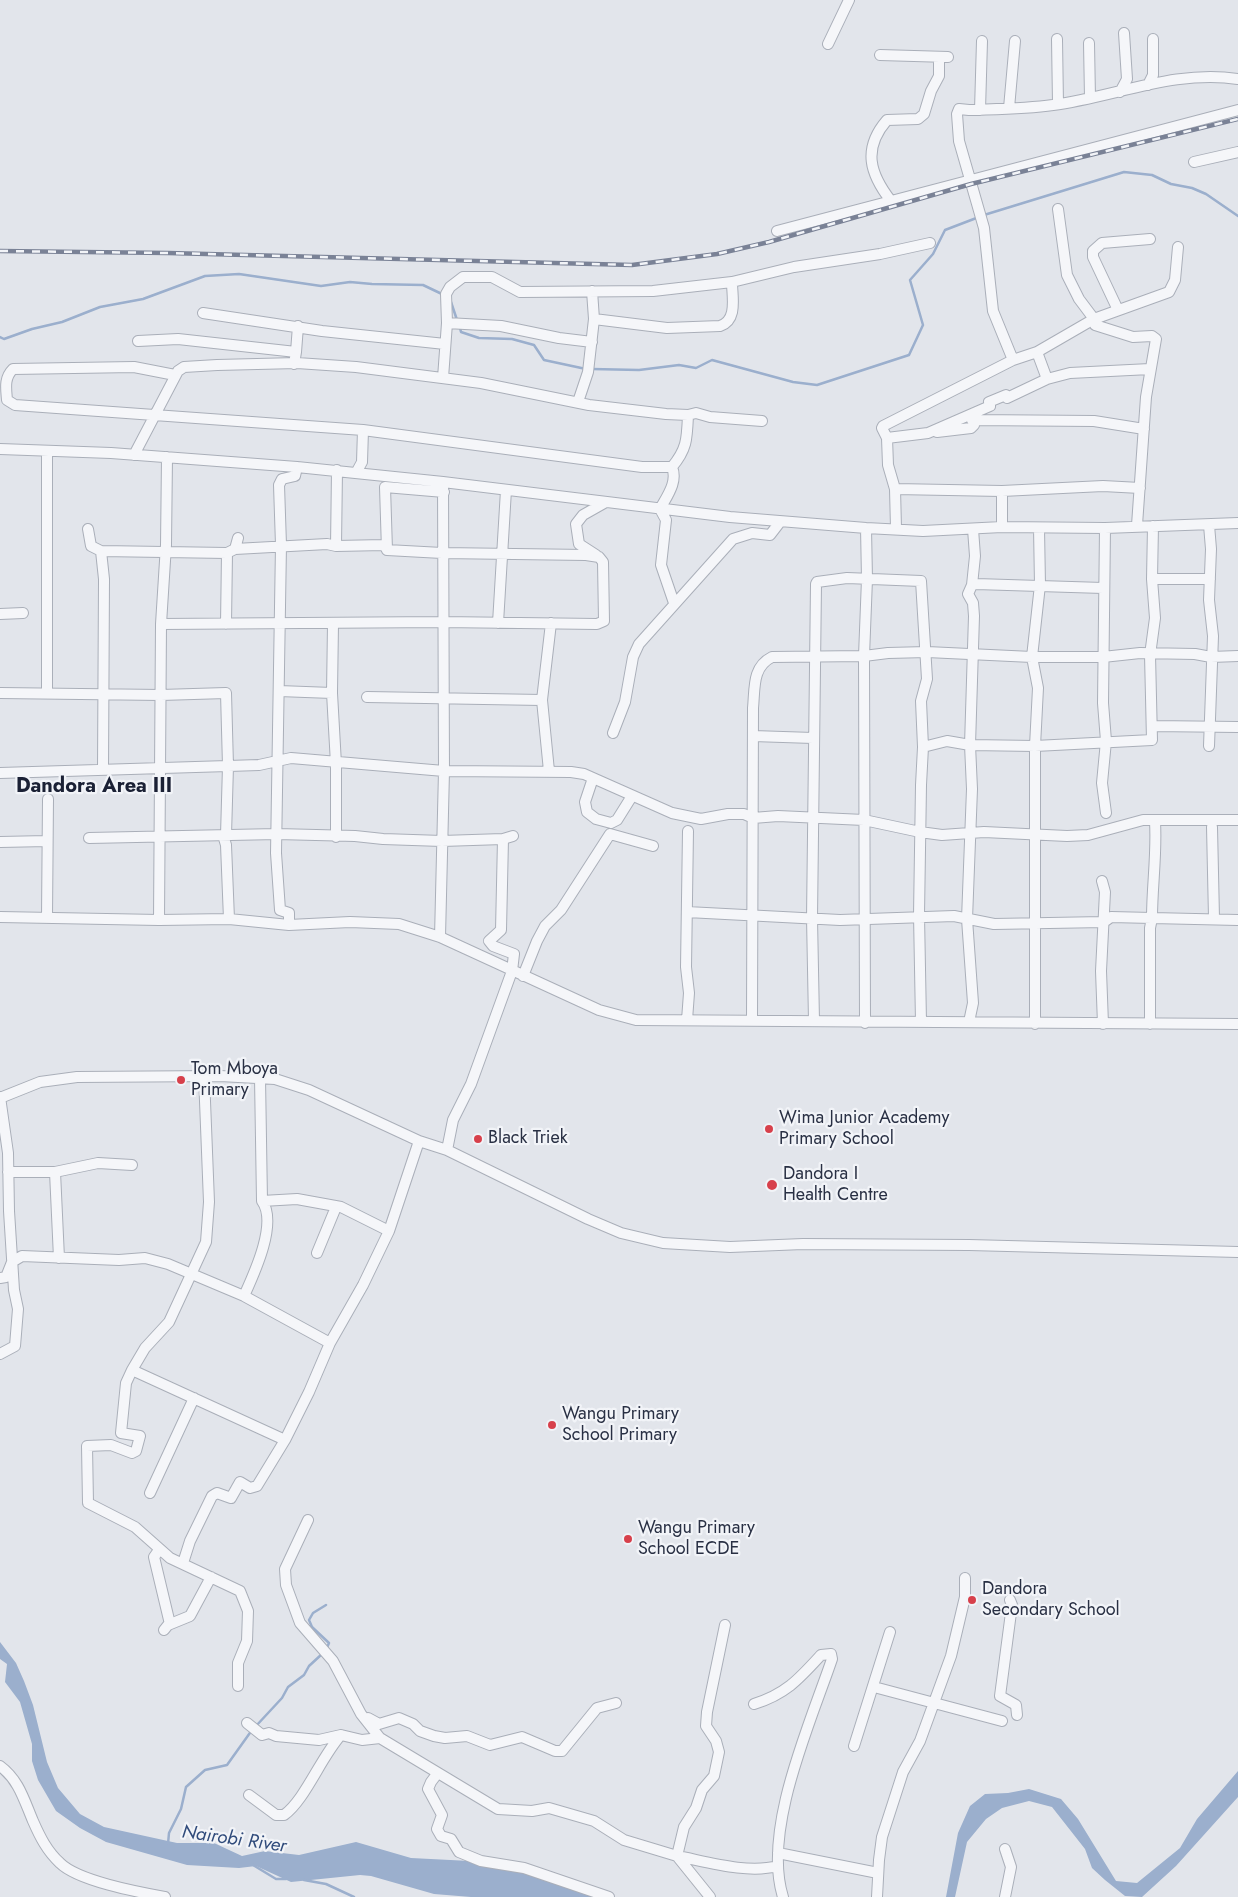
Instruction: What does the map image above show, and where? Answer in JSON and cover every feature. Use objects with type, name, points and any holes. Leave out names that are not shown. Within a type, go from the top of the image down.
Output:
[{"type":"street","points":[[828,44],[849,0]]},
{"type":"street","points":[[1120,92],[1127,79],[1124,33]]},
{"type":"street","points":[[1057,39],[1058,104]]},
{"type":"street","points":[[1148,85],[1153,75],[1153,39]]},
{"type":"street","points":[[980,110],[982,41]]},
{"type":"street","points":[[1010,108],[1015,41]]},
{"type":"street","points":[[1090,43],[1090,98]]},
{"type":"street","points":[[880,55],[943,57],[940,76],[931,91],[924,114],[918,119],[887,120],[873,143],[874,177],[891,201]]},
{"type":"street","points":[[1013,360],[993,310],[981,219],[959,141],[957,112],[959,109],[980,110],[1058,104],[1148,85],[1215,76],[1238,79]]},
{"type":"street","points":[[777,232],[1238,110]]},
{"type":"street","points":[[1194,162],[1238,152]]},
{"type":"street","points":[[1058,209],[1068,275],[1079,299],[1094,319],[1097,327],[1133,337],[1155,337],[1144,429],[1137,526]]},
{"type":"street","points":[[1118,310],[1093,257],[1092,250],[1102,242],[1150,238]]},
{"type":"street","points":[[443,378],[447,323],[446,294],[450,287],[463,277],[492,277],[520,292],[653,291],[732,282],[794,267],[880,254],[930,243]]},
{"type":"street","points":[[896,528],[895,489],[888,465],[887,438],[882,428],[886,424],[1013,360],[1037,352],[1094,319],[1169,292],[1175,280],[1178,247]]},
{"type":"street","points":[[594,318],[667,328],[720,326],[728,323],[732,315],[732,282]]},
{"type":"street","points":[[578,402],[588,372],[592,342],[594,318],[592,291]]},
{"type":"street","points":[[203,312],[445,344]]},
{"type":"street","points":[[447,323],[501,326],[559,338],[592,342]]},
{"type":"street","points":[[294,364],[298,326]]},
{"type":"street","points":[[138,340],[178,339],[296,352]]},
{"type":"street","points":[[1037,352],[1047,379]]},
{"type":"street","points":[[134,455],[176,375],[184,367],[294,364],[356,367],[443,378],[578,402],[688,415],[696,413],[710,417],[762,421]]},
{"type":"street","points":[[176,375],[134,367],[13,369],[8,373],[5,383],[7,400],[15,405],[363,430],[642,467],[672,467]]},
{"type":"street","points":[[887,438],[928,433],[971,418],[990,406],[990,402],[1006,395],[1007,398],[1021,393],[1047,379],[1078,372],[1150,369]]},
{"type":"street","points":[[672,467],[681,456],[687,443],[688,415]]},
{"type":"street","points":[[971,418],[1094,421],[1144,429]]},
{"type":"street","points":[[356,473],[362,462],[363,430]]},
{"type":"street","points":[[0,449],[167,457],[337,470],[443,487]]},
{"type":"street","points":[[47,452],[47,694]]},
{"type":"street","points":[[160,920],[160,624],[167,457]]},
{"type":"street","points":[[289,925],[289,913],[280,910],[276,853],[279,692],[278,625],[281,545],[279,485],[282,479],[295,476],[297,467]]},
{"type":"street","points":[[660,508],[671,490],[674,473],[672,467]]},
{"type":"street","points":[[336,546],[337,470]]},
{"type":"street","points":[[895,489],[1002,491],[1071,486],[1140,488]]},
{"type":"street","points":[[387,550],[385,487],[506,490],[780,522],[924,531],[1002,527],[1105,528],[1238,523]]},
{"type":"street","points":[[440,937],[444,771],[443,487]]},
{"type":"street","points":[[498,623],[506,490]]},
{"type":"street","points":[[1002,491],[1002,527]]},
{"type":"street","points":[[160,624],[603,623],[603,562],[599,557],[579,544],[576,524],[583,515],[606,502]]},
{"type":"street","points":[[660,508],[666,520],[662,565],[674,602]]},
{"type":"street","points":[[613,733],[629,687],[632,656],[649,630],[733,539],[752,533],[770,535],[780,522]]},
{"type":"street","points":[[1209,525],[1209,600],[1213,636],[1209,746]]},
{"type":"street","points":[[923,746],[947,741],[970,745],[1035,746],[1152,740],[1150,655],[1155,618],[1152,579],[1153,526]]},
{"type":"street","points":[[865,1023],[864,656],[867,579],[866,528]]},
{"type":"street","points":[[1035,1024],[1035,746],[1038,688],[1032,657],[1040,585],[1038,528]]},
{"type":"street","points":[[1105,528],[1103,703],[1106,742],[1102,783],[1106,812]]},
{"type":"street","points":[[88,529],[91,546],[101,551],[231,551],[281,545],[327,544],[336,546],[384,545],[387,550]]},
{"type":"street","points":[[969,1022],[973,1002],[967,919],[972,790],[970,745],[973,603],[968,594],[972,585],[975,556],[973,529]]},
{"type":"street","points":[[226,624],[231,551],[238,538]]},
{"type":"street","points":[[387,550],[442,553],[503,552],[599,557]]},
{"type":"street","points":[[101,551],[104,579],[103,769]]},
{"type":"street","points":[[814,1022],[812,918],[816,582],[846,578],[921,580],[927,652],[927,679],[921,701],[923,746],[919,915],[921,1022]]},
{"type":"street","points":[[1152,579],[1210,579]]},
{"type":"street","points":[[972,585],[1040,585],[1103,588]]},
{"type":"street","points":[[0,614],[23,613]]},
{"type":"street","points":[[549,771],[542,700],[551,623]]},
{"type":"street","points":[[333,624],[332,693],[336,764],[336,836]]},
{"type":"street","points":[[752,1021],[753,736],[756,676],[762,663],[772,657],[815,655],[864,656],[888,652],[1032,657],[1103,657],[1140,653],[1150,655],[1196,654],[1211,657],[1238,656]]},
{"type":"street","points":[[279,692],[332,693]]},
{"type":"street","points":[[0,693],[161,695],[226,693],[228,766],[224,835],[229,919]]},
{"type":"street","points":[[367,697],[542,700]]},
{"type":"street","points":[[1152,726],[1238,726]]},
{"type":"street","points":[[753,736],[813,738]]},
{"type":"street","points":[[0,773],[258,765],[278,760],[312,759],[336,764],[444,771],[571,772],[594,778],[632,796],[686,817],[701,818],[744,814],[753,818],[778,816],[864,820],[942,835],[970,832],[1035,836],[1088,836],[1144,820],[1238,820]]},
{"type":"street","points":[[594,778],[585,802],[587,812],[596,819],[612,823],[617,820],[632,796]]},
{"type":"street","points":[[47,917],[48,799]]},
{"type":"street","points":[[1150,1024],[1150,928],[1152,918],[1152,880],[1156,850],[1155,822]]},
{"type":"street","points":[[1212,827],[1214,918]]},
{"type":"street","points":[[686,1020],[689,993],[686,967],[688,831]]},
{"type":"street","points":[[89,838],[277,834],[442,841],[503,839],[513,836]]},
{"type":"street","points":[[523,976],[545,926],[562,910],[610,834],[654,846]]},
{"type":"street","points":[[447,1150],[452,1120],[471,1084],[512,971],[514,954],[493,946],[489,942],[501,930],[503,839]]},
{"type":"street","points":[[0,842],[47,841]]},
{"type":"street","points":[[1102,881],[1105,892],[1101,971],[1103,1024]]},
{"type":"street","points":[[686,912],[812,918],[954,916],[994,924],[1104,922],[1111,917],[1238,920]]},
{"type":"street","points":[[0,917],[160,920],[229,919],[289,925],[350,922],[400,924],[440,937],[617,1017],[636,1020],[1238,1024]]},
{"type":"street","points":[[0,1354],[15,1346],[18,1309],[12,1262],[8,1153],[0,1097],[40,1082],[77,1077],[204,1076],[275,1079],[309,1090],[418,1141],[447,1150],[588,1219],[622,1233],[663,1243],[730,1246],[804,1244],[960,1245],[1238,1252]]},
{"type":"street","points":[[204,1076],[209,1202],[206,1242],[189,1275],[169,1322],[145,1348],[126,1384],[121,1433],[140,1436],[136,1452],[132,1453],[111,1445],[88,1446],[88,1504],[135,1527],[154,1542],[159,1550],[240,1591],[248,1611],[247,1641],[238,1663],[238,1686]]},
{"type":"street","points":[[244,1296],[265,1244],[266,1208],[262,1201],[260,1078]]},
{"type":"street","points":[[183,1563],[190,1541],[212,1496],[217,1494],[231,1498],[240,1482],[255,1488],[285,1440],[309,1392],[330,1343],[389,1231],[418,1141]]},
{"type":"street","points":[[8,1172],[55,1172],[98,1163],[132,1165]]},
{"type":"street","points":[[55,1172],[59,1258]]},
{"type":"street","points":[[262,1201],[297,1199],[336,1207],[389,1231]]},
{"type":"street","points":[[317,1253],[336,1207]]},
{"type":"street","points":[[0,1278],[6,1277],[12,1262],[22,1256],[119,1260],[145,1258],[168,1264],[189,1275],[244,1296],[330,1343]]},
{"type":"street","points":[[132,1370],[285,1440]]},
{"type":"street","points":[[150,1493],[194,1398]]},
{"type":"street","points":[[308,1520],[285,1569],[286,1585],[300,1623],[333,1661],[361,1714],[380,1738],[437,1774],[498,1808],[532,1811],[549,1808],[594,1821],[624,1840],[677,1856],[758,1868],[778,1866]]},
{"type":"street","points":[[159,1550],[154,1557],[167,1627],[190,1616],[212,1577]]},
{"type":"street","points":[[877,1897],[882,1837],[903,1772],[920,1742],[932,1704],[951,1656],[965,1597],[965,1578]]},
{"type":"street","points":[[1010,1600],[1012,1605],[1000,1696],[1016,1705],[1017,1715]]},
{"type":"street","points":[[677,1856],[684,1827],[696,1808],[702,1790],[714,1776],[719,1752],[716,1742],[706,1726],[707,1712],[725,1625]]},
{"type":"street","points":[[854,1746],[890,1632]]},
{"type":"street","points":[[754,1704],[776,1697],[797,1682],[821,1655],[832,1654],[832,1659],[797,1758],[786,1803],[778,1853],[783,1897]]},
{"type":"street","points":[[874,1687],[932,1704],[1002,1721]]},
{"type":"street","points":[[361,1714],[379,1724],[399,1718],[413,1724],[420,1731],[445,1738],[467,1736],[490,1745],[522,1737],[555,1751],[562,1751],[597,1708],[616,1703]]},
{"type":"street","points":[[251,1727],[262,1735],[269,1732],[276,1736],[319,1740],[341,1735],[362,1740],[380,1738]]},
{"type":"street","points":[[249,1795],[276,1815],[284,1815],[297,1804],[313,1775],[341,1735]]},
{"type":"street","points":[[0,1766],[12,1775],[42,1841],[61,1864],[85,1876],[122,1888],[165,1897]]},
{"type":"street","points":[[437,1774],[430,1782],[428,1789],[442,1815],[437,1829],[441,1836],[451,1839],[460,1852],[481,1861],[524,1868],[609,1897]]},
{"type":"street","points":[[1004,1849],[1010,1867],[1005,1897]]},
{"type":"street","points":[[778,1853],[878,1873]]},
{"type":"street","points":[[677,1856],[710,1897]]},
{"type":"water","points":[[0,1642],[16,1663],[24,1681],[33,1705],[47,1762],[58,1788],[80,1814],[104,1827],[177,1843],[214,1843],[242,1856],[265,1851],[299,1855],[356,1842],[411,1858],[470,1861],[543,1878],[594,1897],[471,1897],[434,1894],[371,1876],[360,1875],[291,1882],[256,1866],[239,1868],[187,1865],[106,1842],[80,1828],[56,1811],[38,1780],[32,1761],[32,1744],[20,1702],[5,1682],[7,1664],[0,1659]]},
{"type":"water","points":[[1238,1771],[1238,1797],[1176,1866],[1142,1897],[1125,1896],[1105,1880],[1092,1868],[1085,1849],[1052,1807],[1029,1801],[1002,1808],[986,1819],[967,1842],[955,1897],[946,1897],[958,1833],[970,1806],[985,1794],[1008,1793],[1029,1789],[1061,1799],[1078,1819],[1116,1881],[1137,1883],[1180,1848],[1197,1819]]},
{"type":"waterway","points":[[984,215],[1124,172],[1152,175],[1171,184],[1192,188],[1206,194],[1238,216]]},
{"type":"waterway","points":[[592,369],[639,370],[679,365],[696,368],[712,360],[793,382],[817,385],[909,355],[923,325],[910,280],[933,254],[945,230],[979,217]]},
{"type":"waterway","points":[[0,337],[4,339],[32,329],[62,322],[100,307],[143,299],[205,276],[239,274],[321,286],[350,282],[423,285],[444,295]]},
{"type":"waterway","points":[[451,302],[457,320]]},
{"type":"waterway","points":[[460,328],[461,332],[479,338],[512,339],[534,345],[544,360],[586,369]]},
{"type":"waterway","points":[[326,1605],[313,1613],[309,1620],[312,1627],[329,1643],[326,1650]]},
{"type":"waterway","points":[[256,1726],[282,1698],[288,1687],[304,1675],[309,1666],[322,1654]]},
{"type":"waterway","name":"Nairobi River","points":[[168,1844],[169,1833],[181,1809],[186,1787],[205,1770],[227,1765],[252,1730]]},
{"type":"waterway","points":[[253,1865],[276,1879],[286,1879]]},
{"type":"waterway","points":[[304,1880],[326,1884],[354,1897]]},
{"type":"railway","points":[[0,251],[168,253],[632,265],[717,254],[769,242],[971,184],[1238,119]]},
{"type":"place","name":"Tom Mboya Primary","points":[[181,1080]]},
{"type":"place","name":"Wima Junior Academy Primary School","points":[[769,1129]]},
{"type":"place","name":"Black Triek","points":[[478,1139]]},
{"type":"place","name":"Dandora I Health Centre","points":[[772,1185]]},
{"type":"place","name":"Wangu Primary School Primary","points":[[552,1425]]},
{"type":"place","name":"Wangu Primary School ECDE","points":[[628,1539]]},
{"type":"place","name":"Dandora Secondary School","points":[[972,1600]]},
{"type":"district","name":"Dandora Area III","points":[[94,787]]}]
